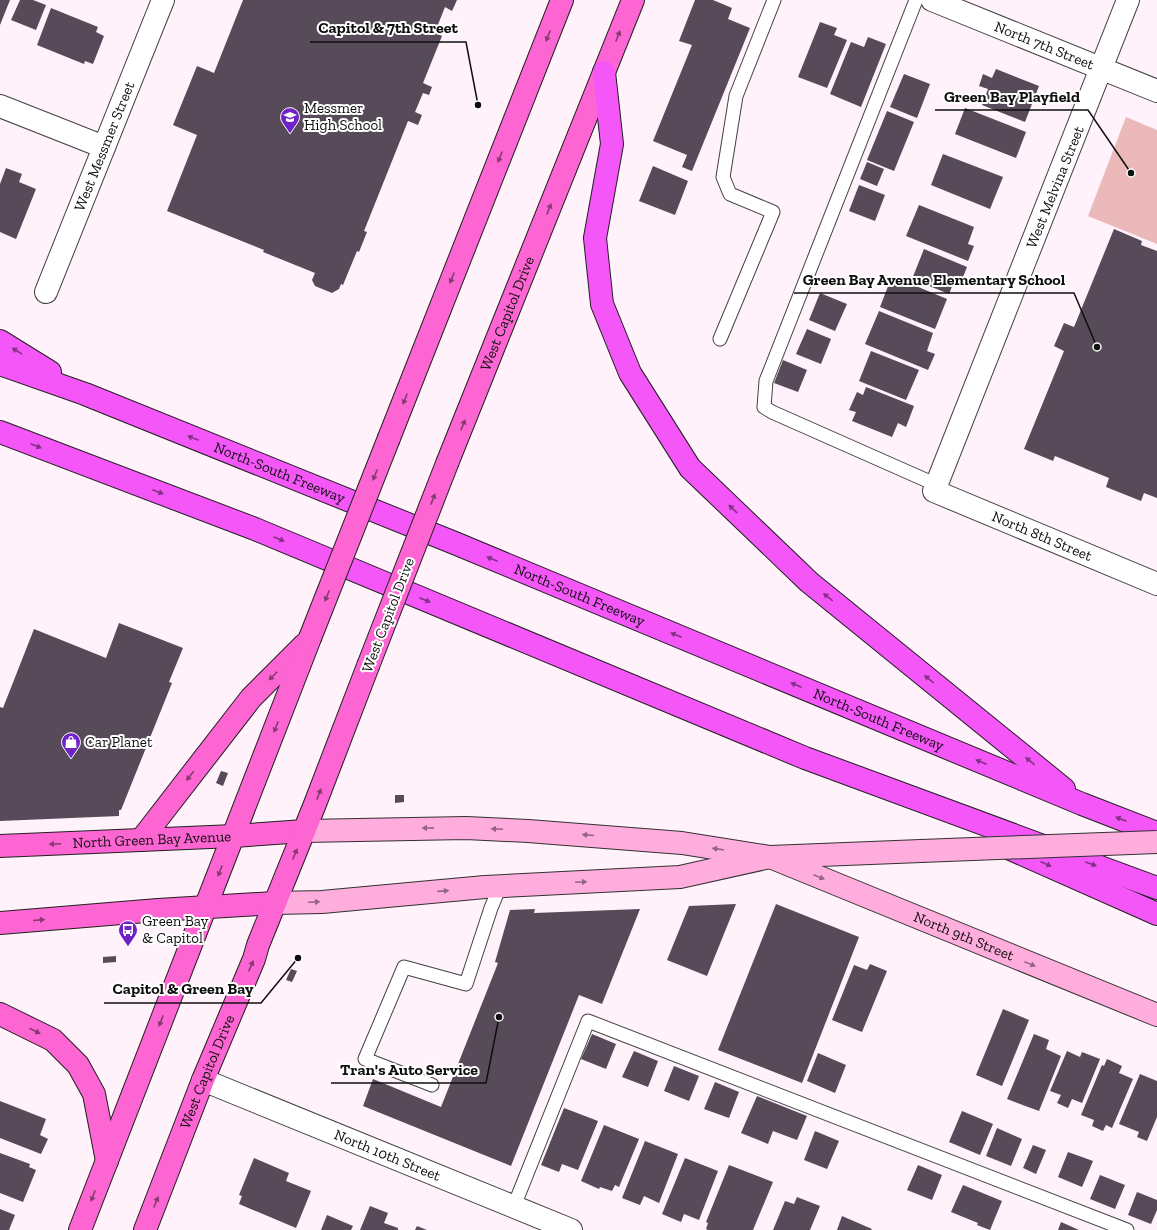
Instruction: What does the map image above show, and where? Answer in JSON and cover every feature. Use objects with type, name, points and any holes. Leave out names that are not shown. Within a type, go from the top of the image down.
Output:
[{"type":"highway","points":[[604,72],[612,144],[595,238],[602,304],[630,373],[690,468],[809,582],[1082,804]]},
{"type":"highway","points":[[0,341],[85,394]]},
{"type":"highway","name":"North-South Freeway","points":[[0,364],[85,394],[457,544],[1082,804],[1157,833]]},
{"type":"highway","points":[[0,432],[255,529],[805,758],[1157,914]]},
{"type":"highway","points":[[805,758],[1157,888]]},
{"type":"main road","points":[[80,1230],[310,638],[562,0]]},
{"type":"main road","name":"West Capitol Drive","points":[[144,1230],[203,1080],[254,959],[258,945],[448,461],[633,0]]},
{"type":"main road","points":[[140,840],[251,698],[310,638]]},
{"type":"main road","points":[[304,831],[466,828],[528,830],[682,843],[770,857]]},
{"type":"main road","name":"North Green Bay Avenue","points":[[0,846],[234,836],[304,831]]},
{"type":"main road","points":[[0,924],[206,906],[322,902],[500,886],[680,877],[770,857],[1157,842]]},
{"type":"main road","name":"North 9th Street","points":[[770,857],[1157,1015]]},
{"type":"main road","points":[[0,1014],[53,1040],[78,1065],[94,1094],[107,1161]]},
{"type":"street","name":"West Messmer Street","points":[[46,292],[163,0]]},
{"type":"street","name":"North 7th Street","points":[[932,0],[1157,91]]},
{"type":"street","name":"West Melvina Street","points":[[937,485],[1128,0]]},
{"type":"street","points":[[0,106],[104,147]]},
{"type":"street","name":"North 8th Street","points":[[937,485],[934,492],[1157,584]]},
{"type":"street","name":"North 10th Street","points":[[203,1080],[571,1230]]},
{"type":"lane","points":[[720,339],[772,212],[730,194],[723,177],[736,96],[774,0]]},
{"type":"lane","points":[[916,0],[766,381],[764,408],[937,485]]},
{"type":"lane","points":[[432,1085],[365,1059],[404,967],[466,984],[491,908],[500,886]]},
{"type":"lane","points":[[514,1206],[588,1021],[1126,1230]]},
{"type":"shaded area","points":[[1126,117],[1157,130],[1157,244],[1088,216]]},
{"type":"building","points":[[0,0],[10,0],[0,25]]},
{"type":"building","points":[[20,0],[33,0],[46,5],[36,30],[11,20]]},
{"type":"building","points":[[243,0],[457,0],[452,11],[445,7],[435,32],[442,36],[423,83],[432,87],[429,95],[423,93],[415,112],[422,115],[418,125],[408,121],[364,231],[367,232],[359,252],[357,251],[343,285],[341,284],[339,289],[332,293],[315,286],[312,280],[315,273],[263,252],[264,250],[167,211],[197,135],[173,125],[197,66],[214,73]]},
{"type":"building","points":[[695,0],[713,0],[732,8],[728,19],[750,28],[692,171],[682,167],[687,155],[653,141],[692,45],[679,41]]},
{"type":"building","points":[[51,8],[98,27],[96,32],[104,36],[93,64],[85,61],[84,64],[37,45]]},
{"type":"building","points":[[820,22],[837,28],[834,35],[847,40],[827,88],[798,77]]},
{"type":"building","points":[[868,37],[886,44],[861,107],[830,94],[851,42],[864,47]]},
{"type":"building","points":[[996,69],[1039,86],[1025,122],[982,105],[988,89],[979,86],[983,74],[992,78]]},
{"type":"building","points":[[904,74],[930,84],[917,118],[890,107]]},
{"type":"building","points":[[965,108],[1026,132],[1016,158],[955,134]]},
{"type":"building","points":[[887,111],[914,122],[894,171],[867,160]]},
{"type":"building","points":[[943,154],[1003,177],[990,209],[931,185]]},
{"type":"building","points":[[867,162],[884,169],[877,186],[860,179]]},
{"type":"building","points":[[653,166],[688,181],[675,215],[639,201]]},
{"type":"building","points":[[6,168],[22,174],[19,182],[36,189],[16,239],[0,232],[0,184]]},
{"type":"building","points":[[859,185],[885,195],[875,221],[849,211]]},
{"type":"building","points":[[919,205],[974,227],[968,244],[974,246],[968,261],[906,236]]},
{"type":"building","points":[[1114,229],[1142,241],[1141,245],[1157,251],[1157,498],[1144,493],[1141,501],[1106,487],[1109,478],[1055,456],[1053,461],[1024,449],[1064,351],[1054,346],[1064,323],[1074,327]]},
{"type":"building","points":[[924,249],[967,267],[961,282],[955,279],[949,294],[912,279]]},
{"type":"building","points":[[892,276],[947,299],[935,329],[880,307]]},
{"type":"building","points":[[820,293],[847,304],[835,331],[809,320]]},
{"type":"building","points":[[879,311],[933,333],[927,351],[935,354],[928,370],[865,344]]},
{"type":"building","points":[[807,329],[831,339],[821,364],[796,354]]},
{"type":"building","points":[[871,351],[919,370],[906,400],[859,381]]},
{"type":"building","points":[[783,360],[807,370],[798,392],[774,383]]},
{"type":"building","points":[[866,387],[914,406],[906,427],[898,423],[892,437],[852,421],[856,412],[849,410],[857,392],[863,395]]},
{"type":"building","name":"Car Planet","points":[[119,623],[183,648],[169,682],[172,683],[121,810],[119,810],[119,816],[0,821],[0,707],[3,708],[34,629],[106,658]]},
{"type":"building","points":[[221,771],[228,773],[223,786],[216,783]]},
{"type":"building","points":[[395,795],[404,795],[404,802],[395,803]]},
{"type":"building","points":[[736,904],[707,976],[667,960],[689,906]]},
{"type":"building","points":[[776,904],[859,937],[802,1083],[718,1050]]},
{"type":"building","points":[[535,909],[534,913],[640,909],[602,1004],[579,995],[511,1166],[363,1106],[373,1079],[441,1107],[498,963],[495,962],[510,910]]},
{"type":"building","points":[[116,956],[116,962],[103,963],[103,957]]},
{"type":"building","points":[[870,964],[887,971],[862,1032],[832,1020],[854,965],[867,970]]},
{"type":"building","points":[[291,969],[297,971],[292,982],[286,980]]},
{"type":"building","points":[[1003,1009],[1029,1020],[1002,1086],[976,1075]]},
{"type":"building","points":[[592,1034],[616,1044],[606,1069],[581,1059]]},
{"type":"building","points":[[1034,1034],[1049,1040],[1046,1049],[1061,1056],[1039,1111],[1007,1099]]},
{"type":"building","points":[[634,1051],[658,1061],[648,1087],[622,1077]]},
{"type":"building","points":[[1067,1051],[1080,1057],[1082,1052],[1100,1059],[1082,1103],[1072,1099],[1068,1108],[1057,1103],[1061,1095],[1050,1091]]},
{"type":"building","points":[[818,1053],[846,1065],[835,1093],[807,1081]]},
{"type":"building","points":[[1107,1059],[1122,1066],[1119,1073],[1133,1079],[1112,1128],[1106,1125],[1103,1131],[1092,1126],[1094,1120],[1081,1115],[1102,1065],[1104,1066]]},
{"type":"building","points":[[674,1066],[699,1076],[689,1101],[664,1091]]},
{"type":"building","points":[[1140,1074],[1157,1081],[1157,1117],[1147,1141],[1137,1137],[1139,1132],[1119,1124]]},
{"type":"building","points":[[715,1082],[739,1092],[729,1118],[704,1109]]},
{"type":"building","points":[[757,1096],[807,1116],[797,1140],[773,1131],[768,1144],[741,1133]]},
{"type":"building","points":[[0,1101],[46,1119],[40,1135],[48,1139],[41,1154],[0,1138]]},
{"type":"building","points":[[564,1108],[598,1121],[578,1170],[562,1164],[559,1172],[541,1165]]},
{"type":"building","points":[[962,1111],[993,1124],[980,1155],[949,1142]]},
{"type":"building","points":[[604,1125],[639,1139],[619,1187],[615,1185],[612,1191],[600,1187],[599,1189],[581,1181]]},
{"type":"building","points":[[997,1128],[1022,1139],[1011,1166],[986,1156]]},
{"type":"building","points":[[815,1131],[839,1141],[827,1169],[804,1160]]},
{"type":"building","points":[[645,1141],[678,1154],[659,1203],[644,1196],[640,1205],[622,1198]]},
{"type":"building","points":[[1033,1145],[1046,1150],[1036,1174],[1023,1168]]},
{"type":"building","points":[[1068,1152],[1093,1161],[1082,1187],[1058,1177]]},
{"type":"building","points":[[0,1153],[30,1164],[29,1167],[36,1170],[23,1202],[0,1193]]},
{"type":"building","points":[[254,1158],[289,1173],[286,1181],[311,1191],[296,1228],[239,1204],[242,1196],[239,1195]]},
{"type":"building","points":[[685,1158],[718,1171],[699,1220],[684,1214],[681,1222],[662,1214]]},
{"type":"building","points":[[729,1165],[773,1182],[753,1230],[706,1229],[708,1223],[706,1222]]},
{"type":"building","points":[[918,1165],[942,1175],[932,1200],[907,1190]]},
{"type":"building","points":[[1100,1175],[1125,1185],[1115,1209],[1090,1199]]},
{"type":"building","points":[[963,1185],[1002,1201],[990,1230],[977,1225],[978,1223],[951,1212]]},
{"type":"building","points":[[1137,1192],[1157,1200],[1157,1210],[1151,1224],[1128,1215]]},
{"type":"building","points":[[797,1197],[820,1206],[810,1230],[773,1230],[785,1201],[794,1204]]},
{"type":"building","points":[[370,1206],[388,1213],[384,1223],[398,1228],[398,1230],[360,1230]]},
{"type":"building","points":[[0,1209],[15,1215],[9,1230],[0,1230]]},
{"type":"building","points":[[327,1215],[353,1226],[351,1230],[321,1230]]},
{"type":"building","points":[[842,1216],[872,1229],[837,1230]]},
{"type":"building","points":[[1061,1222],[1079,1230],[1058,1230]]},
{"type":"building","points":[[417,1226],[427,1230],[415,1230]]},
{"type":"place","name":"Capitol & 7th Street","points":[[478,105]]},
{"type":"place","name":"Messmer High School","points":[[290,134]]},
{"type":"place","name":"Green Bay Playfield","points":[[1131,173]]},
{"type":"place","name":"Green Bay Avenue Elementary School","points":[[1097,347]]},
{"type":"place","name":"Car Planet","points":[[71,759]]},
{"type":"place","name":"Green Bay & Capitol","points":[[128,947]]},
{"type":"place","name":"Capitol & Green Bay","points":[[298,958]]},
{"type":"place","name":"Tran's Auto Service","points":[[499,1017]]}]
